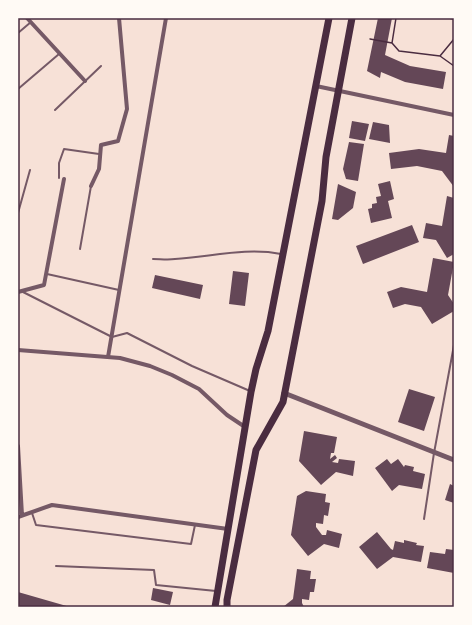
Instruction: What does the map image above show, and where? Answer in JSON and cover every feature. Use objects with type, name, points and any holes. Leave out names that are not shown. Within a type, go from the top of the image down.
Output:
[{"type":"main road","points":[[214,607],[251,392],[256,369],[268,330],[329,18]]},
{"type":"main road","points":[[227,607],[227,600],[256,450],[279,410],[284,393],[322,201],[326,157],[352,18]]},
{"type":"street","points":[[27,18],[85,81]]},
{"type":"street","points":[[91,186],[99,169],[101,145],[118,141],[127,109],[119,18]]},
{"type":"street","points":[[108,357],[166,18]]},
{"type":"street","points":[[316,86],[454,115]]},
{"type":"street","points":[[20,292],[44,285],[64,179]]},
{"type":"street","points":[[18,350],[120,358],[150,366],[172,375],[199,389],[227,415],[245,427]]},
{"type":"street","points":[[284,393],[454,460]]},
{"type":"street","points":[[18,446],[20,516],[52,505],[228,529]]},
{"type":"lane","points":[[18,33],[31,22]]},
{"type":"lane","points":[[18,89],[60,53]]},
{"type":"lane","points":[[55,110],[101,66]]},
{"type":"lane","points":[[59,178],[59,163],[64,149],[100,154]]},
{"type":"lane","points":[[18,213],[30,170]]},
{"type":"lane","points":[[80,249],[91,186]]},
{"type":"lane","points":[[153,259],[175,259],[215,254],[266,251],[282,254]]},
{"type":"lane","points":[[46,274],[119,290]]},
{"type":"lane","points":[[20,292],[112,337],[127,333],[192,366],[251,392]]},
{"type":"lane","points":[[424,519],[434,453],[454,345]]},
{"type":"lane","points":[[31,512],[36,525],[191,544],[195,525]]},
{"type":"lane","points":[[56,566],[154,570],[156,585],[217,591]]},
{"type":"path","points":[[392,43],[396,18]]},
{"type":"path","points":[[448,18],[454,19]]},
{"type":"path","points":[[370,39],[392,43],[399,51],[440,56],[454,66]]},
{"type":"path","points":[[440,56],[454,39]]},
{"type":"building","points":[[378,18],[392,18],[385,55],[410,66],[446,72],[443,89],[405,82],[381,72],[380,78],[367,71]]},
{"type":"building","points":[[352,121],[369,124],[365,141],[349,138]]},
{"type":"building","points":[[373,122],[389,125],[390,143],[369,139]]},
{"type":"building","points":[[449,135],[454,136],[454,187],[442,171],[417,166],[391,169],[389,153],[419,149],[446,153]]},
{"type":"building","points":[[349,142],[364,144],[358,181],[346,179],[343,169]]},
{"type":"building","points":[[390,181],[394,199],[388,201],[392,218],[371,223],[368,209],[372,208],[372,204],[377,203],[376,197],[381,196],[378,184]]},
{"type":"building","points":[[338,184],[356,192],[353,208],[338,220],[332,219]]},
{"type":"building","points":[[447,196],[454,198],[454,254],[447,258],[436,240],[423,238],[426,223],[442,226]]},
{"type":"building","points":[[412,225],[419,242],[363,264],[356,246]]},
{"type":"building","points":[[433,258],[454,262],[448,295],[454,304],[454,311],[432,324],[421,307],[405,304],[393,308],[387,292],[401,287],[427,292]]},
{"type":"building","points":[[233,271],[249,273],[245,306],[229,304]]},
{"type":"building","points":[[155,275],[203,285],[200,299],[152,288]]},
{"type":"building","points":[[409,389],[435,397],[424,431],[398,422]]},
{"type":"building","points":[[304,431],[337,437],[334,453],[331,453],[330,459],[335,455],[337,458],[332,462],[338,463],[339,459],[355,461],[353,476],[336,472],[321,485],[299,461]]},
{"type":"building","points":[[387,459],[391,464],[398,459],[404,467],[405,465],[414,467],[413,471],[425,474],[422,489],[399,485],[392,491],[375,468]]},
{"type":"building","points":[[450,484],[454,486],[454,503],[445,500]]},
{"type":"building","points":[[306,491],[326,494],[325,502],[330,503],[328,516],[324,515],[323,524],[316,523],[316,527],[322,535],[326,535],[327,530],[342,534],[339,548],[324,544],[308,556],[291,535],[297,496]]},
{"type":"building","points":[[377,532],[393,550],[395,541],[404,543],[404,540],[417,543],[416,545],[424,546],[421,562],[393,557],[377,569],[359,547]]},
{"type":"building","points":[[446,549],[454,550],[454,573],[427,568],[430,552],[445,554]]},
{"type":"building","points":[[297,569],[311,571],[310,579],[316,579],[314,592],[310,592],[309,600],[302,599],[304,607],[283,607],[293,599]]},
{"type":"building","points":[[153,588],[173,592],[170,605],[151,600]]},
{"type":"building","points":[[18,592],[70,607],[18,607]]}]
